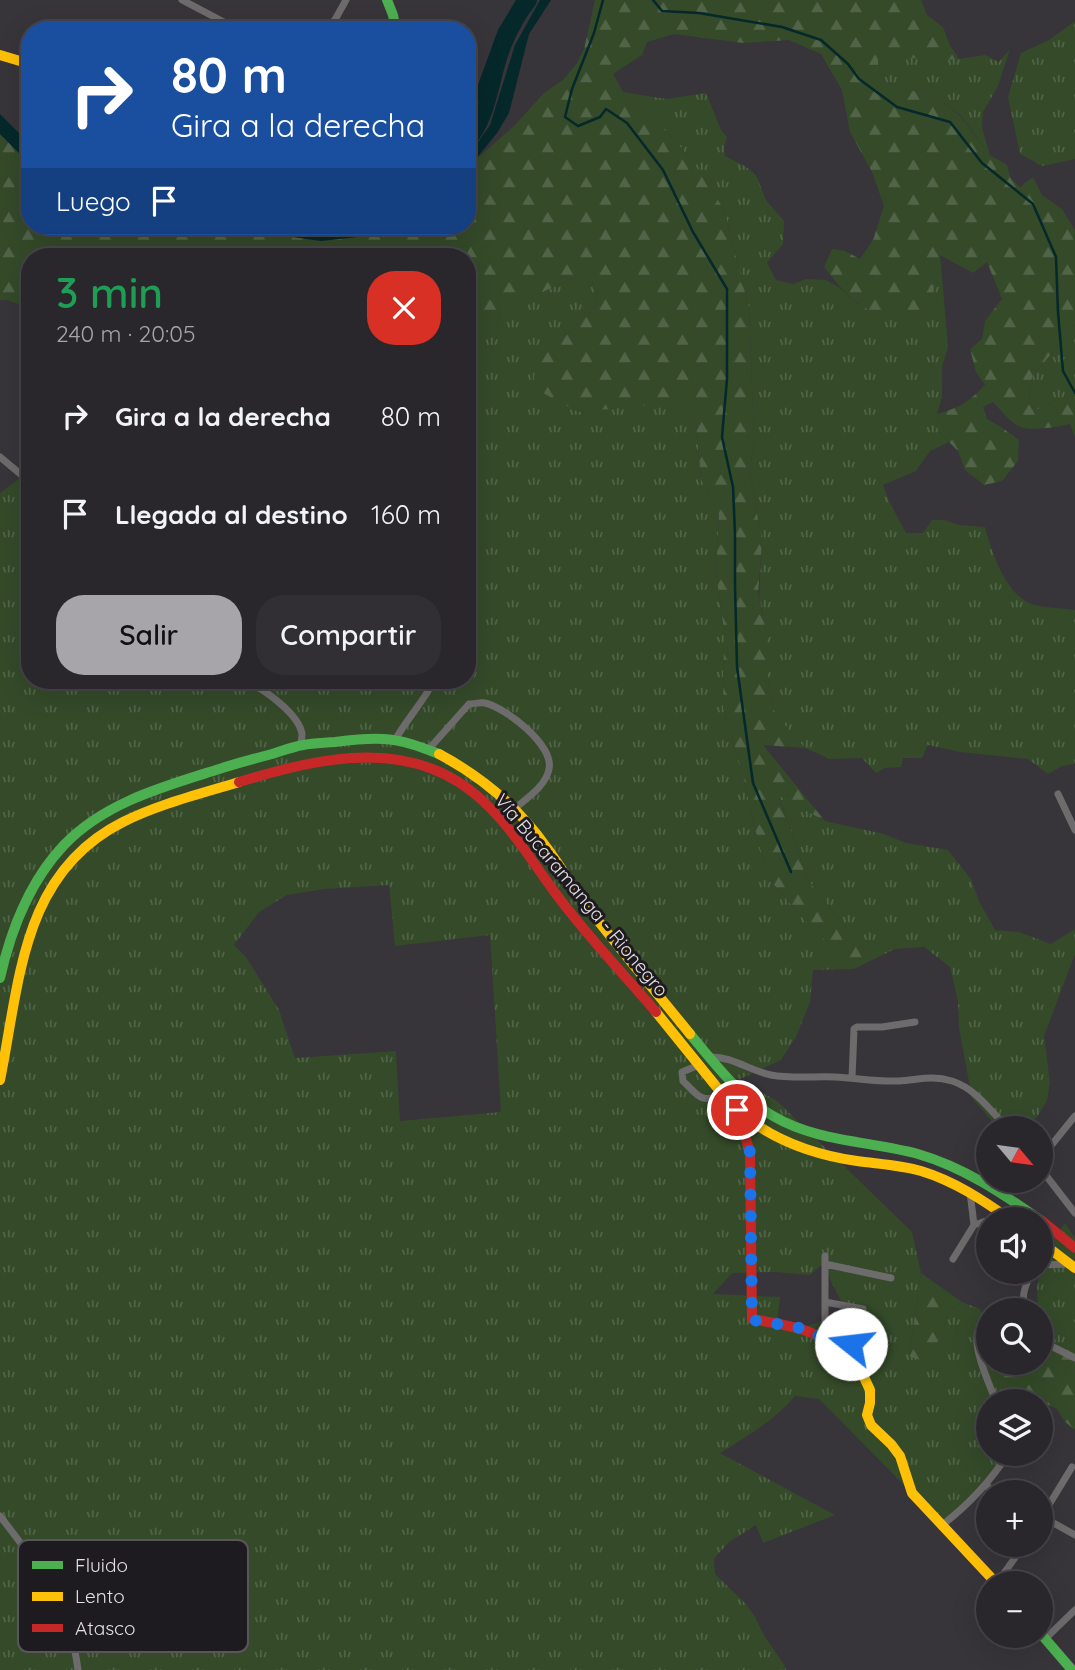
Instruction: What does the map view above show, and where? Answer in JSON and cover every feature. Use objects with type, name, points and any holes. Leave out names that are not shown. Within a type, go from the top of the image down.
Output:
[{"type":"main road","points":[[387,0],[393,21]]},
{"type":"main road","points":[[0,55],[21,61]]},
{"type":"main road","name":"Vía Bucaramanga - Rionegro","points":[[0,978],[10,937],[23,903],[43,869],[73,837],[102,815],[136,797],[301,745],[351,740],[395,740],[428,750],[456,763],[489,786],[513,809],[534,831],[586,905],[659,997],[736,1088],[759,1107],[780,1120],[821,1135],[892,1148],[948,1164],[980,1179],[1023,1207]]},
{"type":"main road","name":"Vía Bucaramanga - Rionegro","points":[[0,1080],[27,942],[40,908],[56,879],[82,850],[110,829],[138,815],[250,779],[353,756],[406,760],[454,778],[481,800],[510,831],[557,896],[737,1110],[766,1130],[812,1150],[843,1159],[921,1172],[970,1192],[992,1207]]},
{"type":"main road","points":[[737,1110],[750,1152],[752,1320],[811,1331],[835,1345],[862,1373],[870,1390],[867,1415],[871,1425],[900,1456],[912,1493],[984,1571]]},
{"type":"main road","points":[[750,1152],[755,1139],[766,1130]]},
{"type":"main road","name":"Vía Bucaramanga - Rionegro","points":[[1053,1230],[1075,1248]]},
{"type":"main road","points":[[1053,1251],[1073,1266]]},
{"type":"main road","points":[[1053,1648],[1072,1670]]},
{"type":"street","points":[[182,0],[222,21]]},
{"type":"street","points":[[333,21],[347,2]]},
{"type":"street","points":[[0,457],[21,474]]},
{"type":"street","points":[[259,689],[272,697],[296,720],[302,733],[301,745]]},
{"type":"street","points":[[395,740],[430,689]]},
{"type":"street","points":[[428,750],[469,704],[484,702],[532,732],[549,756],[549,768],[538,787],[513,809]]},
{"type":"street","points":[[1058,794],[1075,830]]},
{"type":"street","points":[[852,1078],[854,1028],[915,1022]]},
{"type":"street","points":[[710,1057],[723,1056],[770,1075],[790,1077],[898,1081],[931,1077],[954,1081],[978,1097],[996,1116]]},
{"type":"street","points":[[699,1065],[682,1072],[682,1081],[702,1099],[722,1095]]},
{"type":"street","points":[[1054,1142],[1075,1116]]},
{"type":"street","points":[[1054,1186],[1075,1213]]},
{"type":"street","points":[[953,1259],[974,1224],[970,1192]]},
{"type":"street","points":[[875,1348],[824,1339],[825,1260],[891,1278]]},
{"type":"street","points":[[1053,1265],[1073,1266]]},
{"type":"street","points":[[825,1302],[863,1309]]},
{"type":"street","points":[[1053,1347],[1075,1358]]},
{"type":"street","points":[[1053,1498],[1072,1467]]},
{"type":"street","points":[[941,1526],[976,1494]]},
{"type":"street","points":[[0,1516],[18,1540]]},
{"type":"street","points":[[1053,1523],[1075,1535]]},
{"type":"street","points":[[1053,1628],[1075,1610]]},
{"type":"street","points":[[75,1652],[78,1670]]},
{"type":"green space","points":[[595,0],[921,0],[927,15],[943,27],[955,59],[924,62],[878,44],[878,64],[885,82],[926,93],[943,102],[960,116],[990,155],[1007,165],[1011,179],[1020,187],[1033,177],[1042,195],[1062,209],[1075,230],[1075,325],[1032,377],[1028,403],[1041,411],[1055,400],[1075,400],[1075,437],[1070,424],[1023,428],[1011,421],[993,402],[983,407],[987,419],[1019,440],[1018,461],[1002,481],[984,485],[965,470],[958,451],[938,431],[937,414],[963,404],[985,385],[976,372],[970,349],[982,339],[985,321],[1002,299],[987,262],[973,273],[940,255],[932,267],[932,302],[927,314],[883,314],[857,302],[824,267],[832,249],[845,251],[860,259],[873,240],[884,206],[872,172],[850,132],[842,90],[821,54],[789,40],[743,43],[674,34],[647,42],[642,55],[613,74],[623,92],[676,141],[706,180],[724,210],[749,308],[754,437],[750,472],[762,543],[758,594],[767,635],[767,674],[775,714],[805,748],[763,745],[825,821],[779,796],[807,879],[872,960],[854,969],[802,917],[769,879],[723,707],[724,631],[716,573],[719,515],[701,479],[696,423],[685,402],[578,412],[532,387],[537,362],[588,315],[598,299],[589,271],[512,306],[476,343],[476,248],[21,248],[21,305],[0,300],[0,134],[21,155],[21,235],[269,235],[321,241],[369,235],[476,235],[476,160],[514,126],[544,93],[563,80],[584,49]]},
{"type":"green space","points":[[1075,21],[1075,159],[1043,166],[1020,154],[1008,97],[1021,53],[1049,40]]},
{"type":"green space","points":[[878,43],[955,59],[949,44],[959,59],[985,55],[999,62],[1010,49],[998,86],[983,112],[982,128],[990,155],[960,115],[943,102],[926,93],[885,82],[878,64]]},
{"type":"green space","points":[[623,92],[666,99],[706,93],[721,130],[727,137],[725,156],[756,175],[766,200],[784,221],[783,244],[767,263],[776,280],[793,284],[806,279],[826,280],[858,304],[932,302],[932,267],[940,254],[948,347],[942,367],[942,397],[937,414],[938,431],[949,442],[930,451],[916,471],[883,485],[906,533],[923,533],[932,520],[985,527],[1000,569],[1019,596],[1037,606],[1075,610],[1075,764],[1062,766],[1048,774],[1028,759],[960,752],[928,745],[922,758],[903,758],[901,767],[885,768],[876,773],[862,758],[830,759],[805,748],[775,714],[767,674],[767,635],[759,597],[762,543],[750,472],[754,437],[749,308],[724,210],[706,180],[676,141]]},
{"type":"green space","points":[[589,271],[598,299],[588,315],[564,337],[579,412],[685,401],[696,423],[701,479],[719,515],[716,573],[724,631],[723,707],[743,775],[758,841],[769,879],[802,917],[854,969],[813,970],[810,1002],[796,1037],[781,1060],[719,1089],[760,1091],[777,1101],[912,1232],[921,1273],[909,1356],[944,1327],[948,1312],[962,1302],[976,1307],[976,1375],[999,1375],[1011,1389],[976,1389],[976,1466],[998,1466],[985,1480],[976,1480],[976,1489],[941,1526],[819,1399],[795,1396],[769,1421],[720,1453],[835,1515],[763,1543],[756,1525],[729,1542],[714,1559],[715,1574],[754,1615],[786,1670],[0,1670],[0,493],[21,478],[21,689],[476,689],[476,343],[512,306]],"holes":[[[389,885],[395,946],[490,935],[501,1112],[400,1121],[396,1051],[295,1058],[279,1010],[246,957],[234,945],[259,912],[287,895],[325,889]],[[826,1261],[830,1279],[846,1311],[796,1331],[777,1324],[780,1297],[713,1294],[732,1273],[775,1272],[810,1275]]]},
{"type":"green space","points":[[1075,325],[1075,400],[1055,400],[1041,411],[1028,403],[1032,377]]},
{"type":"green space","points":[[779,795],[825,821],[884,834],[906,843],[948,850],[971,879],[979,901],[995,930],[1019,932],[1051,944],[1075,929],[1075,954],[1044,1036],[1050,1083],[1047,1100],[1038,1116],[988,1116],[972,1098],[959,1028],[958,1001],[950,967],[924,947],[895,949],[872,960],[807,879]]},
{"type":"green space","points":[[1065,1223],[1075,1238],[1075,1348],[1053,1350],[1053,1298],[1037,1298],[1038,1284],[1053,1284],[1053,1241]]},
{"type":"green space","points":[[921,1273],[962,1302],[948,1312],[933,1352],[920,1360],[909,1356]]},
{"type":"green space","points":[[1075,1348],[1075,1430],[1053,1407],[1053,1389],[1010,1389],[989,1376],[1053,1375],[1053,1350]]},
{"type":"water","points":[[516,0],[520,0],[505,27],[476,108],[476,90],[498,30]]},
{"type":"water","points":[[540,0],[551,0],[529,34],[509,113],[476,159],[476,145],[490,125],[515,45]]},
{"type":"water","points":[[0,114],[21,135],[21,155],[0,134]]},
{"type":"water","points":[[269,235],[369,235],[321,241]]},
{"type":"waterway","points":[[476,129],[486,107],[506,38],[529,0]]},
{"type":"waterway","points":[[603,0],[565,117],[578,126],[600,117],[606,109],[627,123],[663,170],[693,232],[727,289],[727,379],[722,437],[733,487],[737,667],[753,783],[791,872]]},
{"type":"waterway","points":[[653,0],[662,11],[699,13],[782,27],[821,40],[848,64],[859,79],[897,107],[950,122],[982,163],[1033,204],[1056,257],[1063,371],[1075,393]]},
{"type":"traffic: fast","points":[[387,0],[394,21]]},
{"type":"traffic: fast","points":[[0,978],[16,924],[41,874],[80,830],[115,807],[175,783],[307,744],[383,739],[405,742],[439,754]]},
{"type":"traffic: fast","points":[[690,1034],[738,1089],[761,1108],[790,1125],[826,1136],[935,1159],[982,1182],[1021,1207]]},
{"type":"traffic: fast","points":[[1053,1648],[1072,1670]]},
{"type":"traffic: slow","points":[[0,55],[21,61]]},
{"type":"traffic: slow","points":[[439,754],[485,783],[536,833],[589,909],[690,1034]]},
{"type":"traffic: slow","points":[[0,1080],[13,1006],[31,933],[45,900],[64,870],[89,844],[123,822],[165,805],[239,782]]},
{"type":"traffic: slow","points":[[656,1012],[728,1101],[771,1134],[821,1154],[921,1171],[945,1180],[993,1207]]},
{"type":"traffic: slow","points":[[1053,1251],[1075,1268]]},
{"type":"traffic: slow","points":[[841,1351],[862,1373],[870,1390],[867,1415],[871,1425],[900,1456],[912,1493],[985,1571]]},
{"type":"traffic: jam","points":[[239,782],[302,765],[366,758],[398,760],[428,767],[457,781],[484,802],[504,823],[568,910],[656,1012]]},
{"type":"traffic: jam","points":[[737,1111],[750,1152],[752,1319],[811,1332],[841,1351]]},
{"type":"traffic: jam","points":[[1053,1230],[1075,1248]]},
{"type":"route","points":[[737,1110],[750,1152],[752,1320],[796,1327],[811,1331],[827,1341],[851,1344]]}]
